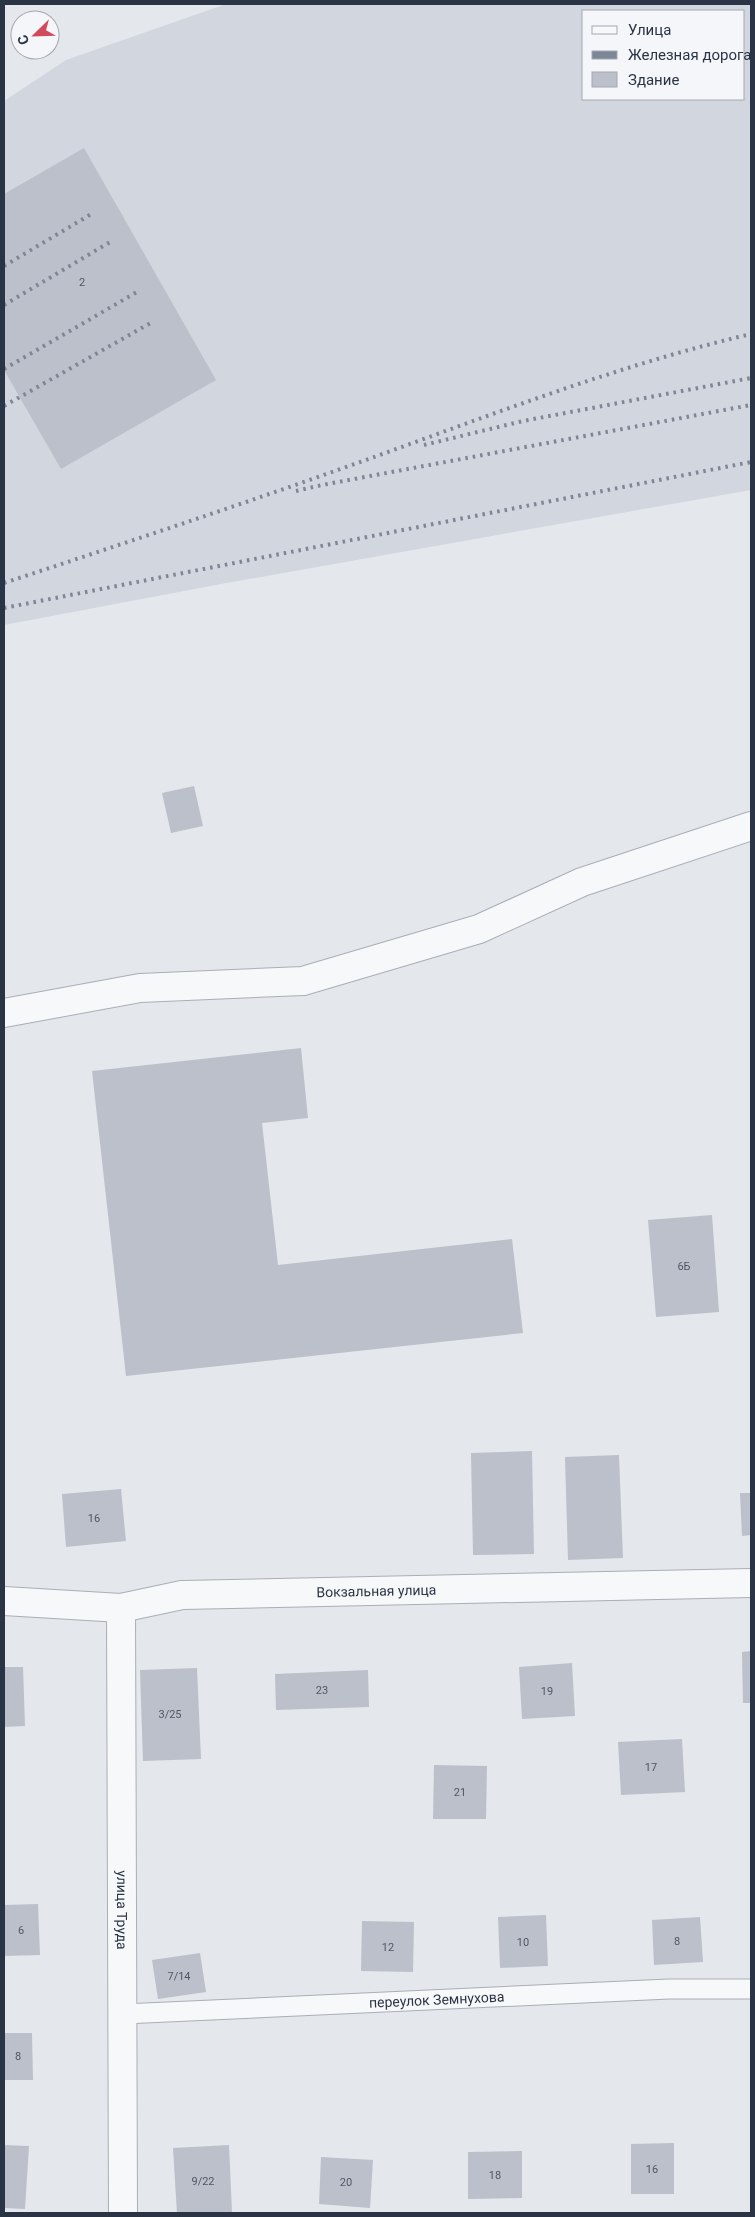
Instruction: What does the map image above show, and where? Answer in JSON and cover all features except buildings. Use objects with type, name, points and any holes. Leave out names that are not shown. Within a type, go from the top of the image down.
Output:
[{"type":"street","points":[[4,1013],[140,988],[303,981],[479,929],[582,882],[751,826]]},
{"type":"street","name":"Вокзальная улица","points":[[4,1601],[121,1608],[182,1595],[751,1582]]},
{"type":"street","name":"улица Труда","points":[[121,1608],[123,2213]]},
{"type":"lane","name":"переулок Земнухова","points":[[123,2014],[669,1988],[751,1989]]},
{"type":"shaded area","points":[[226,4],[751,4],[751,490],[221,584],[4,625],[4,101],[66,60]]},
{"type":"railway","points":[[4,266],[93,213]]},
{"type":"railway","points":[[4,305],[110,242]]},
{"type":"railway","points":[[4,369],[137,292]]},
{"type":"railway","points":[[4,406],[154,321]]},
{"type":"railway","points":[[4,583],[263,496],[598,377],[751,334]]},
{"type":"railway","points":[[424,445],[523,421],[751,378]]},
{"type":"railway","points":[[296,491],[751,405]]},
{"type":"railway","points":[[4,608],[751,462]]}]
